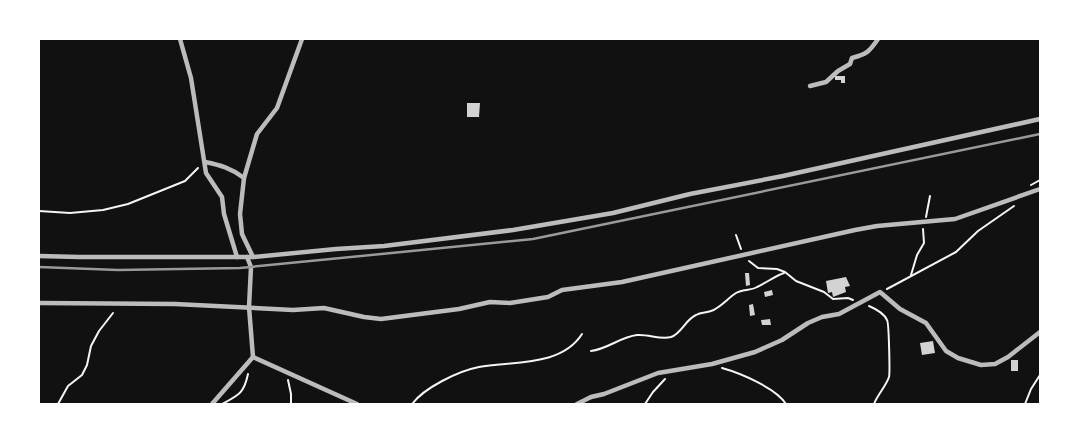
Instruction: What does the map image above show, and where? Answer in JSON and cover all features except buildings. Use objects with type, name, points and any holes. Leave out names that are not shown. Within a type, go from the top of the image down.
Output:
[{"type":"street","points":[[180,39],[191,78],[207,177],[222,199],[225,219],[237,257]]},
{"type":"street","points":[[253,257],[242,234],[240,214],[244,178],[257,134],[277,108],[302,39]]},
{"type":"street","points":[[810,86],[826,82],[838,71],[850,64],[852,58],[868,52],[878,39]]},
{"type":"street","points":[[39,256],[253,257],[384,246],[513,230],[613,213],[690,194],[783,176],[1040,120]]},
{"type":"street","points":[[204,162],[224,166],[234,170],[244,178]]},
{"type":"street","points":[[39,303],[175,304],[293,310],[324,308],[381,319],[459,310],[490,302],[510,303],[548,297],[562,290],[622,282],[877,226],[956,219],[1040,190]]},
{"type":"street","points":[[212,404],[253,358],[249,307],[251,267],[247,257]]},
{"type":"street","points":[[577,404],[591,397],[604,394],[658,373],[712,364],[755,352],[782,340],[808,323],[822,317],[839,314],[880,292],[900,309],[926,323],[946,351],[958,358],[981,365],[995,364],[1008,357],[1040,332]]},
{"type":"street","points":[[253,358],[357,404]]},
{"type":"path","points":[[39,211],[70,213],[103,210],[128,204],[185,181],[204,162]]},
{"type":"path","points":[[880,292],[956,252],[978,231],[1011,209],[1031,184],[1040,180]]},
{"type":"path","points":[[911,275],[917,255],[924,243],[924,222],[930,196]]},
{"type":"path","points":[[736,234],[744,254],[758,268],[777,269],[785,272],[796,281],[824,292],[833,299],[848,298],[862,302],[886,317],[889,323],[888,352],[890,372],[889,378],[879,392],[874,404]]},
{"type":"path","points":[[591,351],[604,349],[620,340],[636,335],[645,334],[658,338],[672,337],[678,333],[687,321],[696,315],[713,311],[742,290],[758,287],[785,272]]},
{"type":"path","points":[[58,404],[68,386],[82,376],[87,366],[91,346],[113,312]]},
{"type":"path","points":[[412,404],[420,395],[466,370],[495,365],[525,363],[558,353],[572,347],[582,334]]},
{"type":"path","points":[[712,364],[749,378],[782,398],[786,404]]},
{"type":"path","points":[[645,404],[660,383],[673,371]]},
{"type":"path","points":[[285,372],[292,394],[291,404]]},
{"type":"path","points":[[222,404],[242,392],[245,388],[248,373]]},
{"type":"path","points":[[1026,404],[1031,389],[1040,375]]},
{"type":"railway","points":[[39,267],[118,270],[240,268],[533,239],[1040,134]]}]
